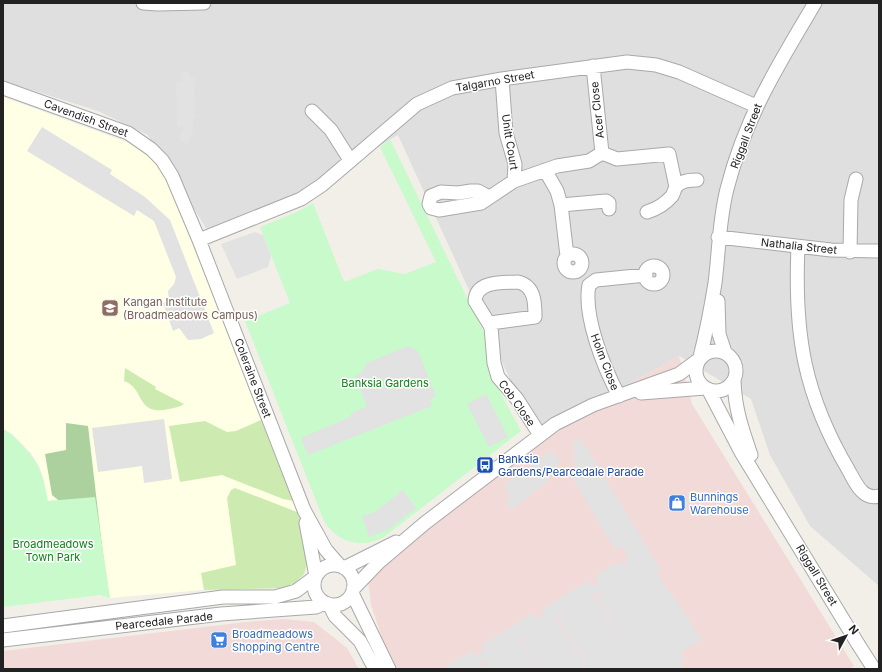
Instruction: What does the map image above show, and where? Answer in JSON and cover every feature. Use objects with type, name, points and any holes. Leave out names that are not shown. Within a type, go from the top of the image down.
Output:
[{"type":"street","points":[[143,3],[204,3]]},
{"type":"street","name":"Riggall Street","points":[[699,359],[715,281],[718,237],[722,210],[733,167],[756,106],[812,4]]},
{"type":"street","name":"Talgarno Street","points":[[199,240],[301,199],[322,185],[403,114],[426,99],[452,88],[502,79],[627,62],[666,67],[756,106]]},
{"type":"street","name":"Acer Close","points":[[593,66],[602,153]]},
{"type":"street","name":"Unitt Court","points":[[502,79],[506,133],[515,164],[514,181]]},
{"type":"street","name":"Cavendish Street","points":[[3,88],[128,133],[151,149],[162,160]]},
{"type":"street","points":[[312,111],[332,130],[350,160]]},
{"type":"street","points":[[489,197],[514,181],[545,170],[589,161],[602,153],[617,159],[669,154],[676,187],[668,200],[660,206],[647,212]]},
{"type":"street","name":"Coleraine Street","points":[[162,160],[172,176],[199,240],[304,510],[323,546],[342,567]]},
{"type":"street","points":[[556,190],[560,175],[566,165]]},
{"type":"street","points":[[545,170],[556,190],[561,205],[567,256]]},
{"type":"street","points":[[850,252],[850,200],[856,179]]},
{"type":"street","points":[[676,187],[689,180],[697,180]]},
{"type":"street","points":[[561,205],[606,200],[609,203],[609,209]]},
{"type":"street","name":"Nathalia Street","points":[[718,237],[850,252],[879,250]]},
{"type":"street","points":[[798,247],[797,317],[801,345],[812,391],[828,433],[859,488],[867,496],[879,496]]},
{"type":"street","name":"Holm Close","points":[[622,395],[609,377],[594,340],[588,290],[592,281],[646,275]]},
{"type":"street","name":"Riggall Street","points":[[715,281],[718,304],[719,334],[725,352]]},
{"type":"street","name":"Cob Close","points":[[490,323],[535,316],[535,303],[531,291],[523,283],[518,282],[490,284],[480,288],[477,292],[475,301],[480,312],[490,323],[498,377],[516,399],[540,435]]},
{"type":"street","points":[[327,603],[343,603],[379,562],[425,523],[540,435],[573,414],[622,395],[679,374],[712,351],[725,352],[734,361],[736,368],[734,381],[725,389],[714,391],[706,389],[622,395]]},
{"type":"street","points":[[699,359],[696,372],[700,384],[706,389]]},
{"type":"street","name":"Riggall Street","points":[[734,381],[735,405],[738,420],[760,480]]},
{"type":"street","name":"Riggall Street","points":[[706,389],[741,452],[760,480],[874,669]]},
{"type":"street","name":"Coleraine Street","points":[[304,510],[316,577]]},
{"type":"street","points":[[375,669],[360,641],[335,616],[327,603],[317,596],[315,591],[316,577],[326,566],[342,567],[396,542],[425,523]]},
{"type":"street","points":[[342,567],[352,577],[353,591],[389,669]]},
{"type":"street","name":"Pearcedale Parade","points":[[3,626],[223,597],[275,597],[296,591],[316,577]]},
{"type":"street","name":"Pearcedale Parade","points":[[3,640],[221,614],[316,607],[327,603]]},
{"type":"shaded area","points":[[3,3],[879,3],[879,586],[810,526],[770,455],[751,399],[679,356],[536,436],[398,135],[214,241],[148,135],[98,111],[3,81]]},
{"type":"shaded area","points":[[182,72],[189,72],[189,77],[194,77],[195,117],[193,118],[193,130],[188,143],[179,140],[184,127],[177,127],[176,82],[182,82]]},
{"type":"shaded area","name":"Kangan Institute (Broadmeadows Campus)","points":[[3,97],[140,147],[161,170],[173,195],[297,512],[302,542],[259,585],[110,598],[95,497],[47,501],[44,480],[39,466],[31,453],[12,434],[3,429]]},
{"type":"shaded area","points":[[42,127],[112,170],[110,174],[145,197],[170,220],[214,333],[201,339],[188,340],[179,328],[173,331],[163,303],[169,301],[168,291],[174,284],[176,277],[154,221],[137,210],[134,216],[27,151]]},
{"type":"shaded area","points":[[255,232],[263,235],[271,256],[268,267],[237,279],[221,244]]},
{"type":"shaded area","points":[[408,346],[418,351],[436,396],[430,399],[432,406],[308,455],[301,438],[348,418],[355,411],[367,407],[355,376],[361,373],[367,363]]},
{"type":"shaded area","points":[[679,356],[692,404],[854,666],[850,669],[398,669],[386,650],[371,605],[367,571],[536,436]]},
{"type":"shaded area","points":[[486,394],[508,437],[489,447],[467,404]]},
{"type":"shaded area","points":[[164,419],[172,479],[144,483],[142,466],[98,472],[92,428]]},
{"type":"shaded area","points":[[580,437],[661,570],[657,573],[669,593],[671,592],[702,640],[682,652],[685,658],[680,662],[685,669],[640,669],[589,669],[559,619],[564,616],[563,615],[552,622],[558,620],[588,669],[538,669],[521,642],[526,639],[525,638],[515,645],[521,643],[537,669],[486,669],[484,665],[489,662],[488,660],[477,667],[478,669],[442,669],[473,650],[477,656],[484,651],[481,645],[533,613],[537,619],[545,614],[542,609],[588,581],[592,586],[599,582],[595,576],[620,561],[624,566],[625,564],[627,556],[623,549],[621,547],[615,550],[569,473],[575,469],[573,442]],"holes":[[[600,592],[602,593],[597,596],[640,669],[596,597],[590,600]]]},
{"type":"shaded area","points":[[552,450],[561,463],[547,474],[551,479],[511,510],[507,504],[508,492],[503,486]]},
{"type":"shaded area","points":[[403,490],[416,508],[389,529],[369,537],[362,516],[375,512]]},
{"type":"shaded area","name":"Broadmeadows Shopping Centre","points":[[284,619],[314,622],[347,648],[359,669],[3,669],[3,651],[246,622]]},
{"type":"shaded area","points":[[483,665],[485,669],[478,669]]},
{"type":"green space","name":"Banksia Gardens","points":[[390,139],[490,345],[493,379],[521,431],[384,537],[376,541],[359,543],[343,539],[329,528],[324,521],[245,321],[290,303],[260,227],[297,212],[313,203],[344,282],[378,269],[405,274],[436,262],[380,147]]},
{"type":"green space","points":[[125,368],[156,387],[155,389],[184,404],[179,407],[158,410],[151,409],[146,406],[135,389],[124,381]]},
{"type":"green space","points":[[261,420],[293,501],[283,499],[222,475],[180,482],[169,426],[205,421],[227,432],[236,431]]},
{"type":"green space","points":[[66,423],[88,426],[106,580],[68,508],[52,495],[45,454],[66,450]]},
{"type":"green space","name":"Broadmeadows Town Park","points":[[3,429],[27,450],[36,463],[42,476],[48,501],[95,497],[110,598],[100,595],[3,607]]},
{"type":"green space","points":[[235,488],[297,512],[301,519],[307,564],[304,574],[294,584],[281,588],[204,590],[201,573],[236,565],[227,498],[231,490]]},
{"type":"place","name":"Kangan Institute (Broadmeadows Campus)","points":[[110,308]]},
{"type":"place","name":"Banksia Gardens/Pearcedale Parade","points":[[485,465]]},
{"type":"place","name":"Bunnings Warehouse","points":[[677,503]]},
{"type":"place","name":"Broadmeadows Shopping Centre","points":[[219,640]]}]
